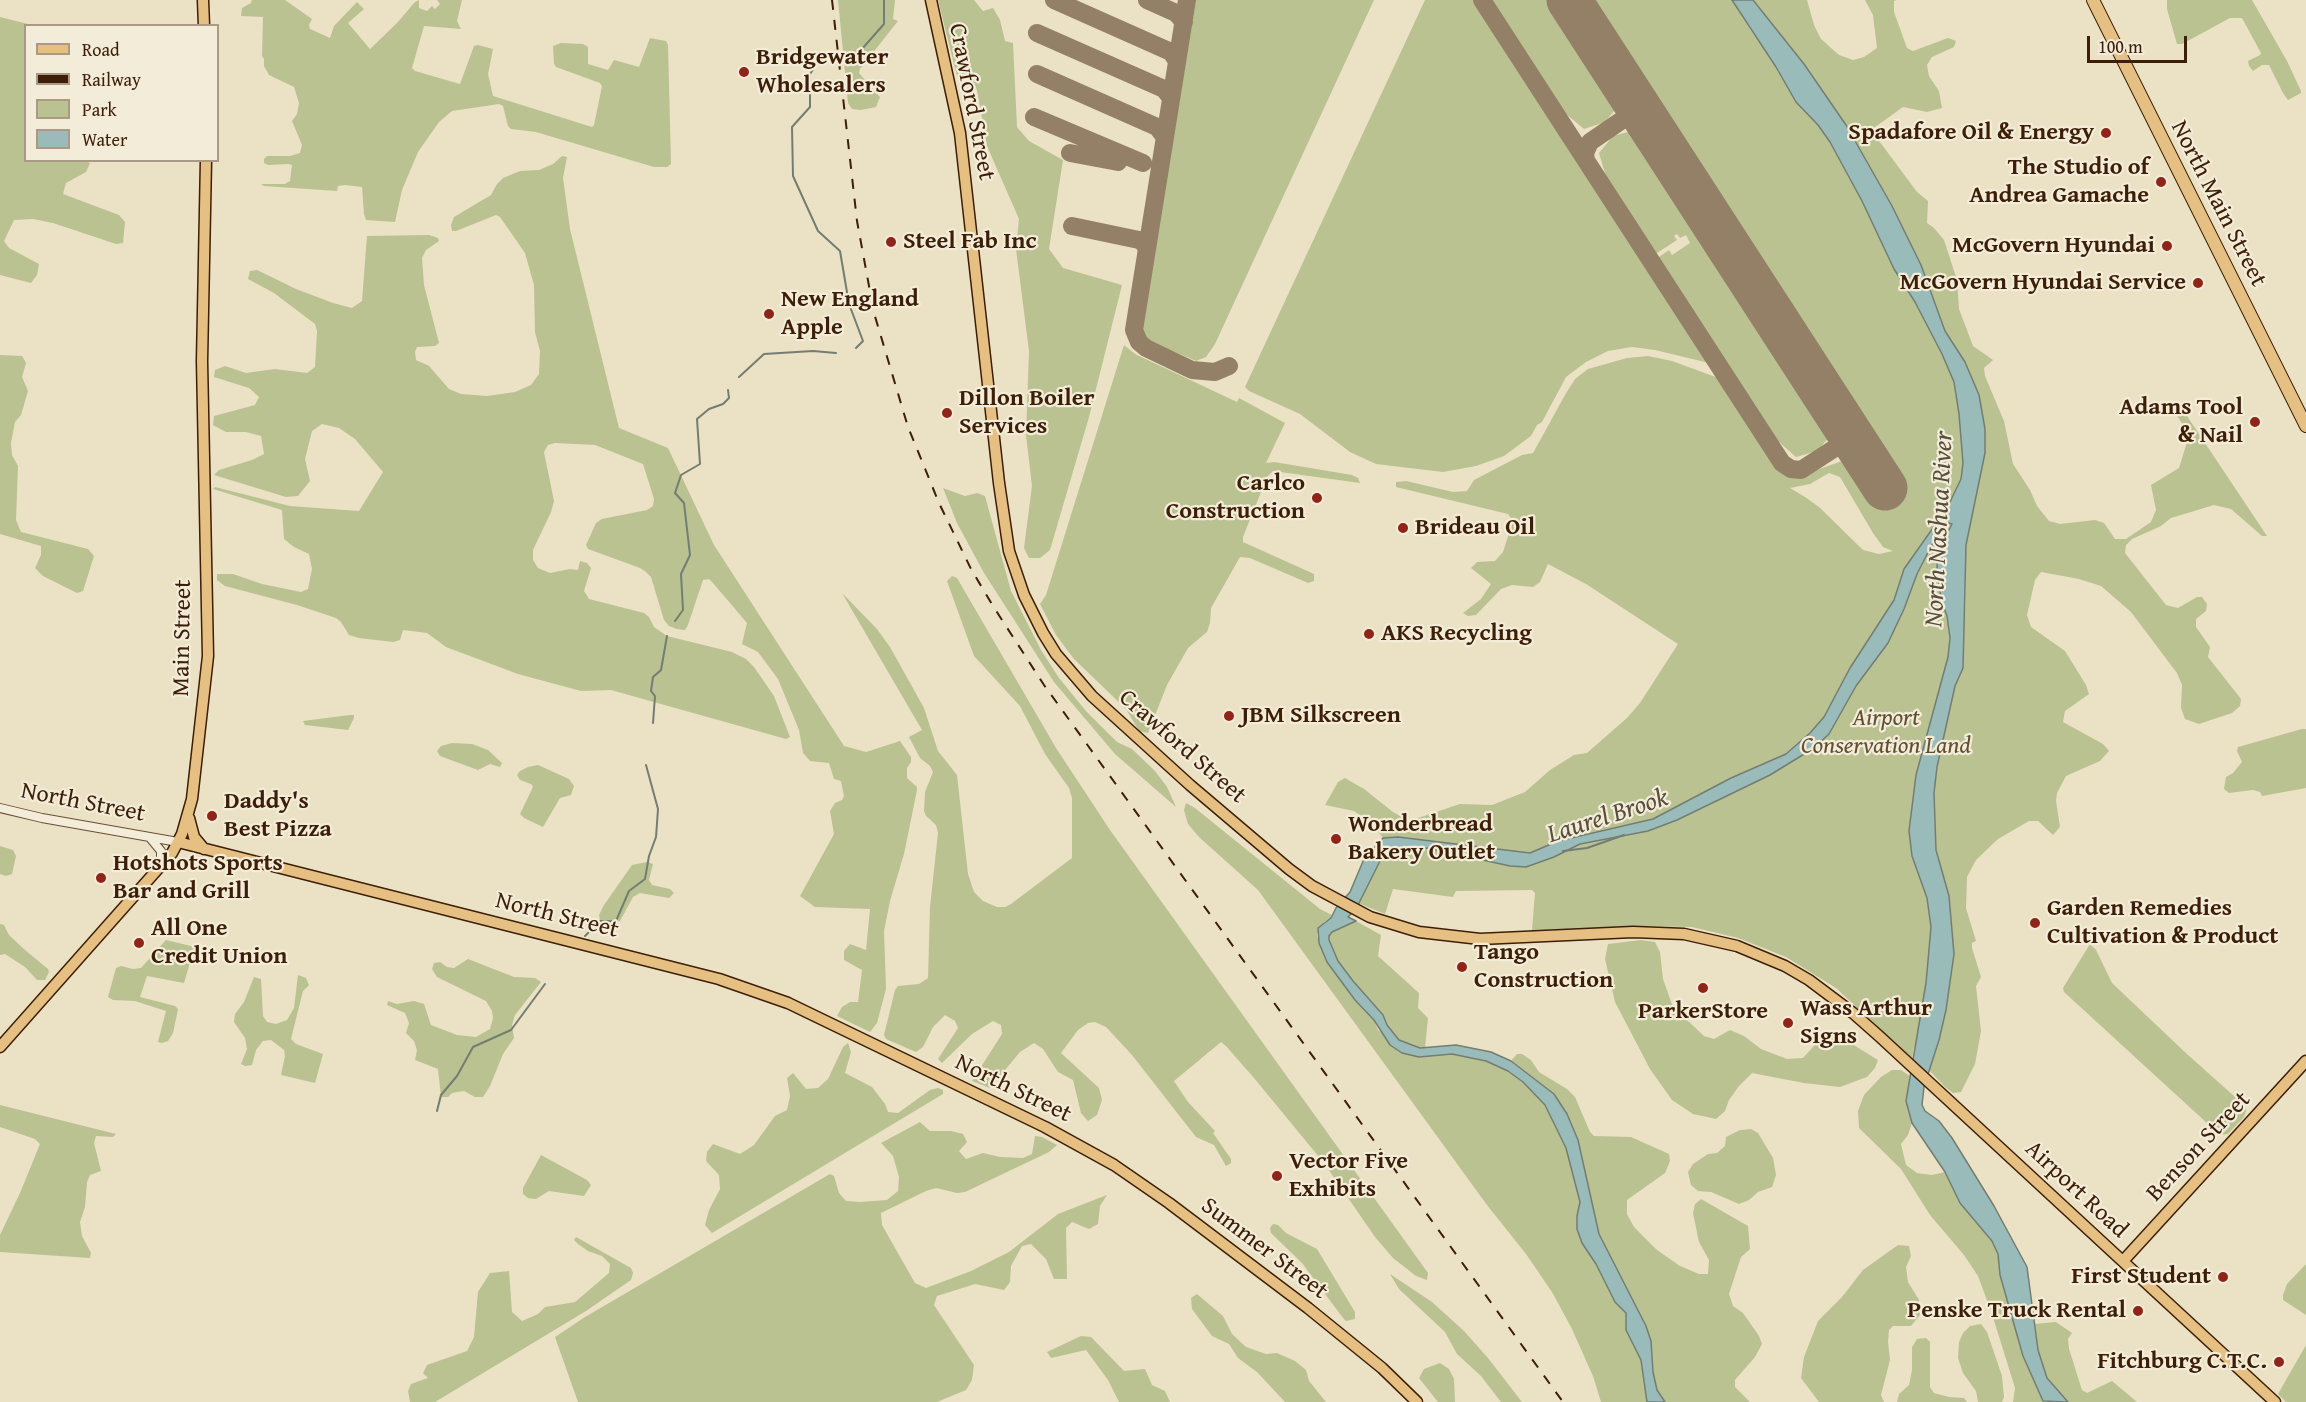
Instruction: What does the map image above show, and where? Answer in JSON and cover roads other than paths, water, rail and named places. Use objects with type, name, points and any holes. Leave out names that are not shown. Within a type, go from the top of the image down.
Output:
[{"type":"highway","name":"North Main Street","points":[[2093,0],[2306,426]]},
{"type":"main road","points":[[203,0],[204,24]]},
{"type":"main road","name":"Crawford Street","points":[[931,0],[960,133],[1009,551],[1026,601],[1056,654],[1100,704],[1190,785],[1289,869],[1339,901],[1361,912],[1410,930],[1458,938],[1499,939],[1660,932],[1684,934],[1726,943],[1763,956],[1809,980],[1853,1012],[1902,1058]]},
{"type":"main road","name":"Main Street","points":[[0,1047],[161,866],[178,842],[188,815],[206,693],[208,656],[202,361],[206,162]]},
{"type":"main road","points":[[188,815],[194,837],[205,849]]},
{"type":"main road","name":"North Street","points":[[178,842],[471,915],[756,990],[811,1013],[1076,1143]]},
{"type":"main road","name":"Airport Road","points":[[1902,1058],[2275,1402]]},
{"type":"main road","name":"Benson Street","points":[[2123,1261],[2306,1061]]},
{"type":"main road","name":"Summer Street","points":[[1076,1143],[1140,1182],[1245,1260],[1350,1341],[1417,1402]]},
{"type":"street","name":"North Street","points":[[0,808],[42,819],[178,842]]},
{"type":"street","points":[[151,838],[160,851],[161,866]]},
{"type":"water","name":"North Nashua River","points":[[1732,0],[1753,0],[1804,64],[1846,125],[1892,206],[1921,265],[1945,331],[1965,362],[1979,395],[1985,429],[1985,453],[1966,545],[1963,668],[1955,686],[1937,767],[1934,793],[1936,850],[1949,896],[1954,954],[1946,1010],[1924,1087],[1922,1105],[1925,1111],[1939,1121],[1952,1138],[1994,1206],[2027,1267],[2038,1350],[2047,1378],[2068,1402],[2043,1401],[2023,1356],[2000,1275],[1998,1254],[1992,1241],[1960,1203],[1945,1172],[1912,1123],[1906,1101],[1926,983],[1931,927],[1927,898],[1912,856],[1909,831],[1916,775],[1948,657],[1950,638],[1947,616],[1941,600],[1937,567],[1938,551],[1952,524],[1948,523],[1936,537],[1917,574],[1888,643],[1856,686],[1829,734],[1814,748],[1770,775],[1677,820],[1648,831],[1580,844],[1526,867],[1510,866],[1428,848],[1394,852],[1381,859],[1356,909],[1348,917],[1356,921],[1332,932],[1329,936],[1338,961],[1383,1015],[1387,1025],[1399,1040],[1420,1048],[1456,1045],[1491,1052],[1511,1061],[1554,1094],[1567,1114],[1578,1140],[1599,1234],[1646,1326],[1651,1341],[1657,1390],[1665,1402],[1647,1402],[1641,1360],[1626,1330],[1626,1313],[1615,1302],[1596,1264],[1582,1243],[1577,1229],[1580,1202],[1566,1148],[1545,1105],[1523,1082],[1508,1071],[1486,1061],[1452,1054],[1419,1057],[1402,1053],[1390,1045],[1374,1020],[1355,1000],[1327,962],[1319,943],[1318,928],[1331,918],[1336,908],[1350,892],[1364,859],[1383,838],[1398,837],[1530,853],[1558,841],[1653,819],[1731,778],[1786,754],[1824,717],[1850,668],[1894,600],[1904,569],[1947,508],[1961,479],[1963,463],[1959,414],[1954,382],[1942,354],[1915,302],[1894,269],[1862,201],[1830,142],[1818,125],[1796,102]]},
{"type":"waterway","points":[[854,58],[884,24],[884,0]]},
{"type":"waterway","points":[[818,62],[810,74],[810,107],[792,127],[793,176],[818,231],[840,251],[849,304],[863,341],[856,348]]},
{"type":"waterway","points":[[739,377],[764,354],[813,351],[836,353]]},
{"type":"waterway","points":[[675,621],[683,610],[681,574],[690,555],[684,503],[675,493],[681,475],[700,464],[697,419],[709,409],[723,404],[729,398],[728,390]]},
{"type":"waterway","points":[[653,723],[655,696],[651,691],[653,677],[661,670],[667,636]]},
{"type":"waterway","points":[[585,936],[600,921],[616,921],[629,891],[645,879],[649,856],[656,837],[658,809],[646,765]]},
{"type":"waterway","name":"Laurel Brook","points":[[1563,851],[1587,848],[1624,835]]},
{"type":"waterway","points":[[437,1111],[441,1095],[457,1076],[473,1047],[511,1030],[545,984]]},
{"type":"railway","points":[[832,0],[857,221],[874,313],[908,427],[939,503],[971,569],[1044,685],[1563,1402]]},
{"type":"place","name":"Bridgewater Wholesalers","points":[[744,72]]},
{"type":"place","name":"Spadafore Oil & Energy","points":[[2106,133]]},
{"type":"place","name":"The Studio of Andrea Gamache","points":[[2161,182]]},
{"type":"place","name":"Steel Fab Inc","points":[[891,242]]},
{"type":"place","name":"McGovern Hyundai","points":[[2167,246]]},
{"type":"place","name":"McGovern Hyundai Service","points":[[2198,283]]},
{"type":"place","name":"New England Apple","points":[[769,314]]},
{"type":"place","name":"Dillon Boiler Services","points":[[947,413]]},
{"type":"place","name":"Adams Tool & Nail","points":[[2255,422]]},
{"type":"place","name":"Carlco Construction","points":[[1317,498]]},
{"type":"place","name":"Brideau Oil","points":[[1403,528]]},
{"type":"place","name":"AKS Recycling","points":[[1369,634]]},
{"type":"place","name":"JBM Silkscreen","points":[[1229,716]]},
{"type":"place","name":"Daddy's Best Pizza","points":[[212,816]]},
{"type":"place","name":"Wonderbread Bakery Outlet","points":[[1336,839]]},
{"type":"place","name":"Hotshots Sports Bar and Grill","points":[[101,878]]},
{"type":"place","name":"Garden Remedies Cultivation & Product","points":[[2035,923]]},
{"type":"place","name":"All One Credit Union","points":[[139,943]]},
{"type":"place","name":"Tango Construction","points":[[1462,967]]},
{"type":"place","name":"ParkerStore","points":[[1703,988]]},
{"type":"place","name":"Wass Arthur Signs","points":[[1788,1023]]},
{"type":"place","name":"Vector Five Exhibits","points":[[1277,1176]]},
{"type":"place","name":"First Student","points":[[2223,1277]]},
{"type":"place","name":"Penske Truck Rental","points":[[2138,1311]]},
{"type":"place","name":"Fitchburg C.T.C.","points":[[2279,1362]]},
{"type":"park label","name":"Airport Conservation Land","points":[[1886,733]]}]
